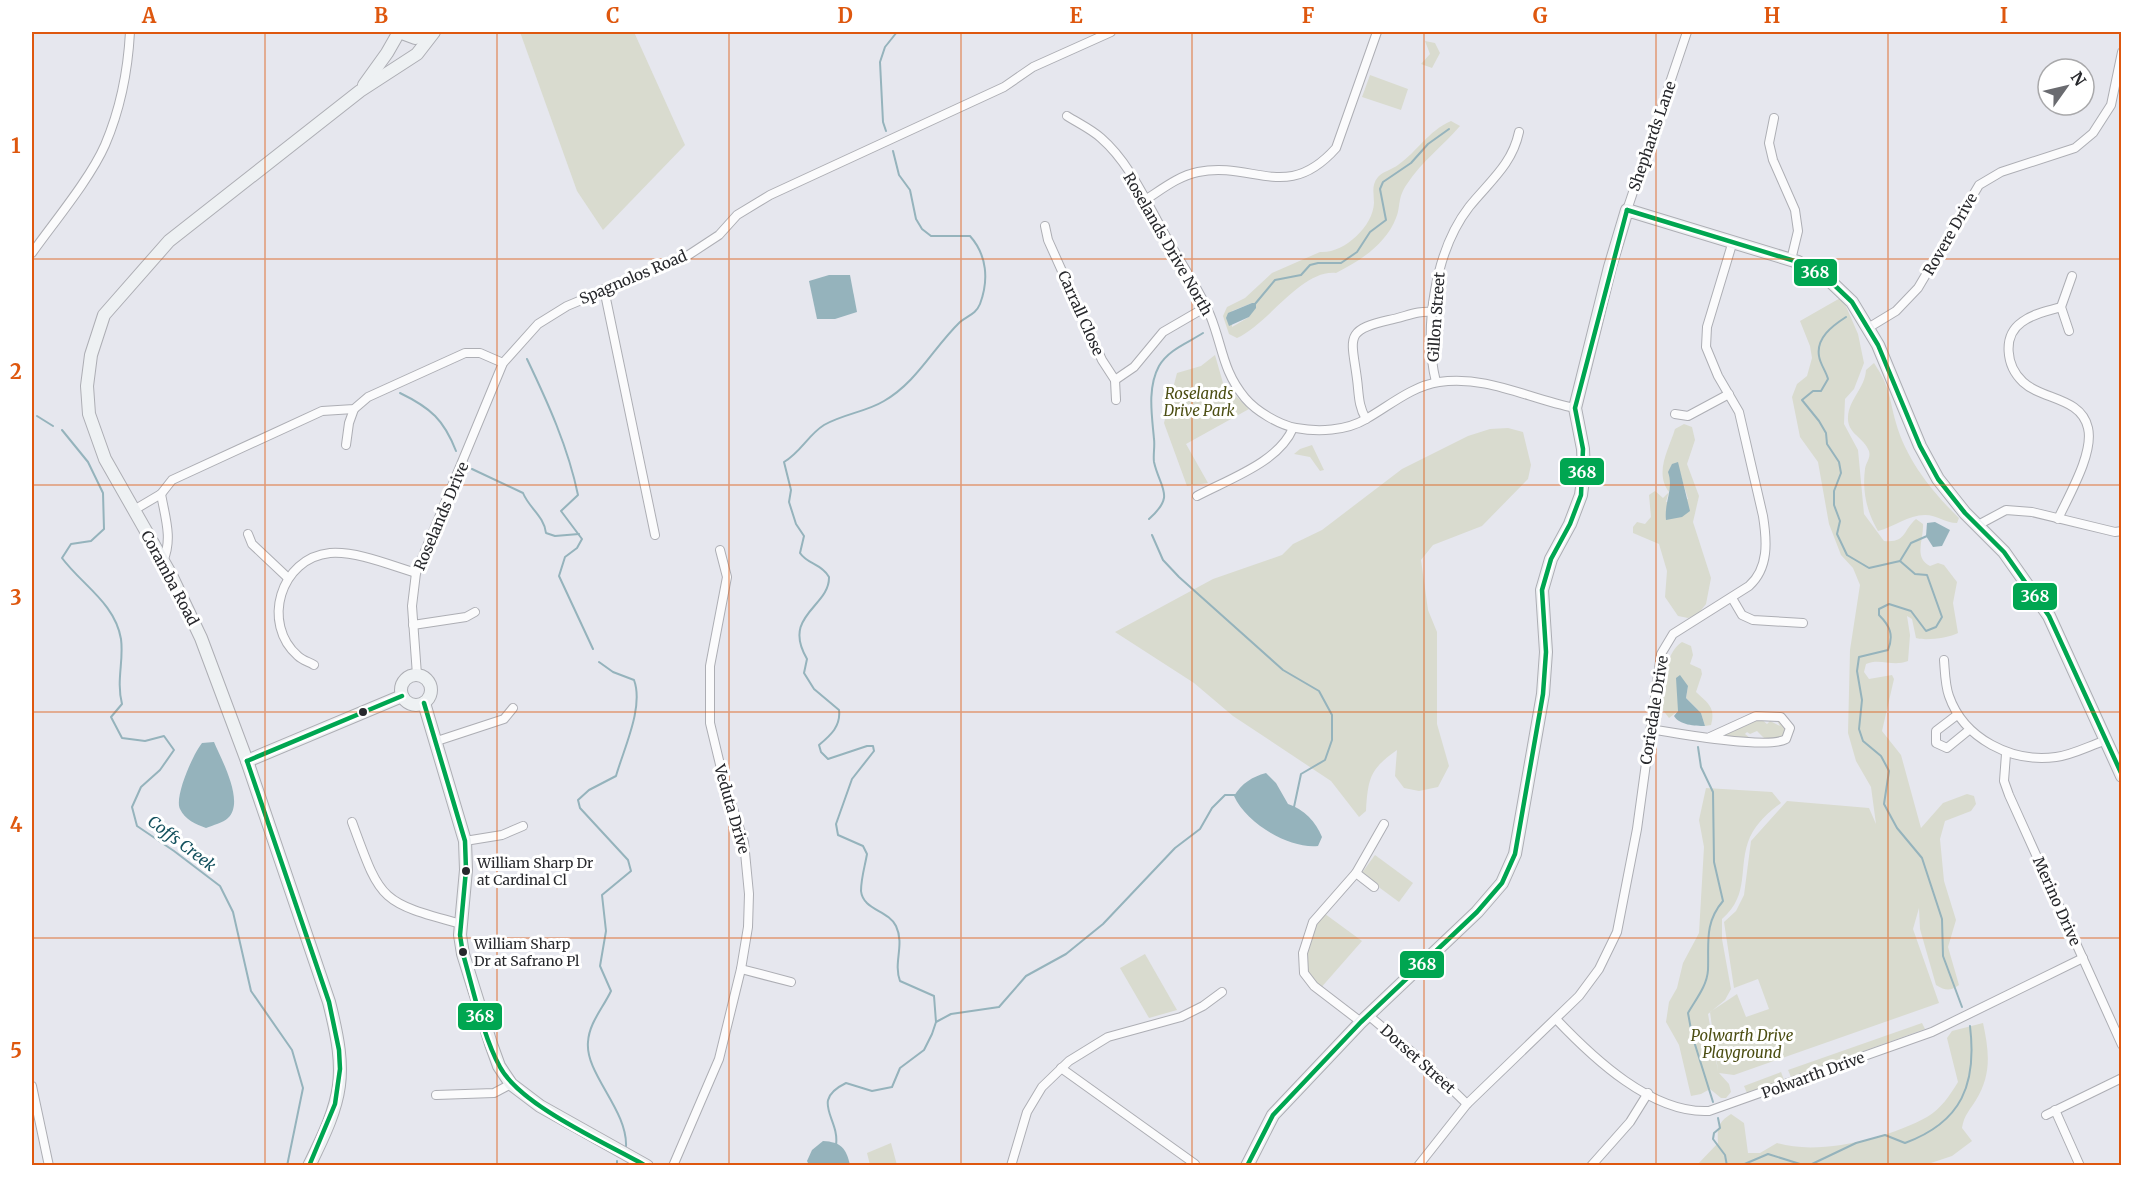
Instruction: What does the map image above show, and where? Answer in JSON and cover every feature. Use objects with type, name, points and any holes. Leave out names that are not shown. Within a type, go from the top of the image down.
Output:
[{"type":"street","points":[[32,253],[104,146],[118,107],[129,50],[130,32]]},
{"type":"street","points":[[399,32],[415,38],[434,32]]},
{"type":"street","name":"Coramba Road","points":[[360,91],[399,32]]},
{"type":"street","name":"Coramba Road","points":[[309,1166],[338,1102],[341,1072],[339,1041],[329,1002],[247,761],[201,638],[163,561],[105,459],[89,414],[87,386],[91,355],[105,315],[169,241],[360,91],[417,54],[434,32]]},
{"type":"street","name":"Spagnolos Road","points":[[503,363],[538,324],[585,297],[687,256],[718,235],[737,215],[750,206],[1004,87],[1049,59],[1111,32]]},
{"type":"street","points":[[1145,200],[1179,178],[1197,172],[1212,170],[1286,178],[1306,173],[1324,161],[1336,148],[1377,32]]},
{"type":"street","name":"Shephards Lane","points":[[1247,1166],[1274,1115],[1364,1018],[1477,912],[1502,883],[1515,854],[1543,694],[1546,652],[1542,590],[1551,559],[1570,524],[1581,495],[1584,472],[1575,408],[1610,264],[1687,32]]},
{"type":"street","name":"Rovere Drive","points":[[1868,328],[1896,311],[1918,288],[1979,185],[2001,172],[2074,148],[2093,133],[2111,105],[2121,52]]},
{"type":"street","name":"Roselands Drive North","points":[[1067,116],[1101,138],[1121,162],[1206,307],[1225,367],[1246,399],[1275,420],[1293,428],[1323,430],[1366,419],[1406,394],[1436,382],[1472,380],[1495,384],[1549,403],[1575,408]]},
{"type":"street","points":[[1774,118],[1769,143],[1773,160],[1795,210],[1797,220],[1798,231],[1791,260]]},
{"type":"street","name":"Gillon Street","points":[[1436,382],[1432,367],[1436,279],[1448,242],[1470,207],[1509,161],[1519,132]]},
{"type":"street","points":[[1627,210],[1732,241],[1817,271],[1839,289],[1862,315],[1885,359],[1920,446],[1938,479],[2004,552],[2049,616],[2104,741],[2121,772]]},
{"type":"street","name":"Carrall Close","points":[[1045,226],[1048,240],[1082,317],[1102,360],[1115,380],[1116,400]]},
{"type":"street","name":"Coriedale Drive","points":[[1418,1166],[1467,1104],[1579,996],[1599,969],[1617,932],[1635,839],[1661,654],[1666,643],[1683,628],[1732,598],[1758,578],[1766,551],[1766,533],[1739,412],[1710,360],[1705,337],[1732,241]]},
{"type":"street","points":[[2069,331],[2061,308],[2072,276]]},
{"type":"street","points":[[604,289],[656,535]]},
{"type":"street","points":[[1115,380],[1134,367],[1164,332],[1206,307]]},
{"type":"street","points":[[2058,519],[2089,448],[2089,430],[2085,419],[2074,407],[2024,383],[2012,367],[2008,353],[2010,339],[2020,323],[2033,315],[2061,308]]},
{"type":"street","points":[[1366,419],[1358,397],[1351,351],[1357,332],[1365,326],[1413,312],[1434,312]]},
{"type":"street","points":[[346,445],[349,423],[354,409],[368,397],[465,353],[480,353],[503,363]]},
{"type":"street","name":"Roselands Drive","points":[[424,703],[430,696],[430,684],[425,677],[417,675],[413,625],[416,573],[503,363]]},
{"type":"street","points":[[1675,414],[1688,416],[1729,394]]},
{"type":"street","points":[[134,510],[161,494],[172,480],[322,411],[354,409]]},
{"type":"street","points":[[1197,496],[1269,456],[1288,442],[1293,428]]},
{"type":"street","points":[[161,494],[169,535],[168,549],[163,561]]},
{"type":"street","points":[[1978,525],[2006,510],[2032,512],[2115,532],[2121,531]]},
{"type":"street","points":[[248,534],[252,544],[287,577]]},
{"type":"street","name":"Veduta Drive","points":[[673,1166],[719,1059],[741,969],[748,927],[747,861],[744,842],[714,745],[709,703],[710,666],[727,577],[720,550]]},
{"type":"street","points":[[314,665],[298,656],[286,642],[279,620],[279,601],[287,577],[305,562],[332,553],[416,573]]},
{"type":"street","points":[[1732,598],[1742,615],[1753,620],[1803,622]]},
{"type":"street","points":[[413,625],[466,617],[475,612]]},
{"type":"street","points":[[1944,660],[1948,695],[1957,715],[1969,730],[2006,754],[2055,757],[2104,741]]},
{"type":"street","points":[[417,675],[405,680],[401,687],[402,696],[412,704],[424,703],[465,841],[466,870],[460,935],[463,954],[499,1066],[511,1084],[540,1106],[647,1166]]},
{"type":"street","points":[[247,761],[402,696]]},
{"type":"street","points":[[437,741],[504,719],[513,708]]},
{"type":"street","points":[[1957,715],[1936,731],[1936,743],[1947,748],[1969,730]]},
{"type":"street","points":[[1650,729],[1710,737],[1776,743],[1788,736],[1790,728],[1781,717],[1756,716],[1710,737]]},
{"type":"street","name":"Merino Drive","points":[[2006,754],[2004,780],[2009,795],[2121,1045]]},
{"type":"street","points":[[352,822],[372,878],[382,892],[408,909],[461,924]]},
{"type":"street","name":"Dorset Street","points":[[1384,824],[1356,873],[1312,922],[1304,942],[1302,967],[1314,986],[1364,1018],[1426,1064],[1467,1104]]},
{"type":"street","points":[[465,841],[502,835],[523,826]]},
{"type":"street","points":[[1356,873],[1374,887]]},
{"type":"street","name":"Polwarth Drive","points":[[1556,1019],[1594,1058],[1676,1109],[1695,1112],[1721,1108],[1941,1029],[2083,958]]},
{"type":"street","points":[[741,969],[791,982]]},
{"type":"street","points":[[1011,1166],[1027,1112],[1042,1088],[1061,1068],[1085,1049],[1108,1037],[1181,1017],[1203,1006],[1222,992]]},
{"type":"street","points":[[1061,1068],[1196,1164]]},
{"type":"street","points":[[2046,1115],[2121,1077]]},
{"type":"street","points":[[436,1095],[494,1093],[511,1084]]},
{"type":"street","points":[[32,1086],[49,1166]]},
{"type":"street","points":[[1591,1166],[1630,1122],[1648,1093]]},
{"type":"street","points":[[2055,1110],[2080,1166]]},
{"type":"green space","points":[[520,32],[634,32],[685,145],[603,230],[577,191]]},
{"type":"green space","points":[[1425,41],[1435,43],[1440,53],[1432,68],[1421,64],[1430,54]]},
{"type":"green space","points":[[1370,75],[1408,89],[1401,110],[1362,97]]},
{"type":"green space","points":[[1451,121],[1460,126],[1419,168],[1407,184],[1392,227],[1379,244],[1363,257],[1336,273],[1323,274],[1298,288],[1249,331],[1237,338],[1229,334],[1223,316],[1227,307],[1245,298],[1272,273],[1320,252],[1338,249],[1347,244],[1363,230],[1368,221],[1374,203],[1374,186],[1378,177],[1405,160],[1443,125]],"holes":[[[1252,303],[1249,317],[1232,327],[1232,311]]]},
{"type":"green space","name":"Polwarth Drive Playground","points":[[1842,297],[1858,334],[1864,363],[1854,389],[1845,399],[1844,424],[1858,450],[1864,514],[1884,541],[1901,538],[1916,519],[1923,524],[1920,548],[1922,558],[1930,566],[1938,563],[1944,565],[1957,582],[1953,603],[1958,633],[1937,638],[1916,638],[1912,619],[1907,616],[1910,635],[1908,661],[1902,663],[1871,662],[1866,664],[1864,672],[1869,679],[1892,675],[1894,679],[1882,731],[1901,755],[1921,828],[1943,803],[1967,794],[1974,796],[1976,804],[1971,811],[1945,821],[1940,839],[1944,881],[1956,920],[1948,947],[1959,985],[1948,990],[1936,985],[1920,929],[1919,908],[1913,929],[1939,1003],[1734,1075],[1719,1073],[1729,1084],[1731,1092],[1726,1098],[1721,1098],[1710,1089],[1691,1096],[1679,1045],[1666,1022],[1669,1002],[1677,988],[1683,963],[1699,933],[1704,847],[1699,820],[1706,788],[1772,792],[1781,803],[1760,822],[1750,837],[1737,900],[1722,919],[1722,939],[1731,989],[1725,1000],[1712,1010],[1737,994],[1746,1017],[1769,1009],[1758,979],[1734,988],[1724,922],[1736,911],[1744,895],[1751,841],[1787,801],[1869,808],[1876,824],[1871,787],[1856,761],[1848,733],[1850,650],[1860,585],[1853,568],[1841,555],[1829,524],[1818,462],[1800,437],[1792,397],[1797,384],[1807,376],[1812,358],[1800,321]],"holes":[[[1710,1012],[1718,1071],[1708,1014]]]},
{"type":"green space","name":"Roselands Drive Park","points":[[1215,355],[1223,383],[1249,409],[1186,444],[1208,483],[1187,486],[1164,423],[1177,373],[1201,366]]},
{"type":"green space","points":[[1874,363],[1886,386],[1906,449],[1930,486],[1959,518],[1957,523],[1925,515],[1913,517],[1878,531],[1874,524],[1866,502],[1864,486],[1869,451],[1850,428],[1848,417],[1866,370]]},
{"type":"green space","points":[[1684,424],[1692,427],[1695,440],[1687,464],[1699,496],[1693,522],[1711,578],[1706,604],[1698,614],[1688,618],[1678,616],[1665,597],[1667,571],[1659,544],[1633,533],[1633,527],[1637,522],[1645,524],[1651,517],[1649,495],[1655,491],[1663,498],[1669,492],[1663,477],[1664,460],[1675,429]],"holes":[[[1677,463],[1688,499],[1666,502],[1669,492]]]},
{"type":"green space","points":[[1508,428],[1523,432],[1531,465],[1528,479],[1482,526],[1433,545],[1421,560],[1428,610],[1437,632],[1437,724],[1449,766],[1438,787],[1419,791],[1404,788],[1395,776],[1397,750],[1381,763],[1372,775],[1366,811],[1359,817],[1331,781],[1233,716],[1194,683],[1115,632],[1213,579],[1282,555],[1293,544],[1322,530],[1402,469],[1468,436],[1490,429]]},
{"type":"green space","points":[[1312,445],[1324,470],[1320,471],[1310,457],[1294,454]]},
{"type":"green space","points":[[1682,642],[1691,646],[1693,655],[1690,664],[1701,669],[1702,674],[1696,692],[1712,710],[1711,725],[1705,726],[1701,713],[1686,698],[1688,686],[1678,697],[1678,711],[1669,718],[1662,709],[1668,663],[1671,655]]},
{"type":"green space","points":[[1760,718],[1767,724],[1770,721],[1780,726],[1776,719],[1782,721],[1787,728],[1783,737],[1766,740],[1757,731],[1745,734],[1750,738],[1721,736]]},
{"type":"green space","points":[[1375,855],[1413,883],[1399,902],[1361,874]]},
{"type":"green space","points":[[1321,911],[1362,941],[1319,990],[1310,979],[1303,960],[1306,943]]},
{"type":"green space","points":[[1145,954],[1177,1010],[1149,1018],[1120,968]]},
{"type":"green space","points":[[1922,1023],[1925,1029],[1791,1077],[1788,1070]]},
{"type":"green space","points":[[1983,1023],[1988,1053],[1987,1072],[1981,1090],[1962,1128],[1972,1141],[1952,1156],[1922,1166],[1697,1165],[1718,1143],[1719,1126],[1731,1114],[1744,1123],[1748,1153],[1760,1153],[1777,1143],[1813,1147],[1854,1143],[1911,1125],[1932,1114],[1941,1106],[1958,1082],[1947,1038],[1952,1031]]},
{"type":"green space","points":[[1781,1072],[1784,1080],[1747,1093],[1744,1086]]},
{"type":"green space","points":[[891,1143],[897,1165],[870,1165],[867,1153]]},
{"type":"water","points":[[829,275],[850,275],[857,312],[835,319],[817,319],[809,281]]},
{"type":"water","points":[[1256,303],[1256,308],[1249,317],[1229,326],[1226,318],[1228,313]]},
{"type":"water","points":[[1678,462],[1690,511],[1682,517],[1666,520],[1670,484],[1668,472],[1672,464]]},
{"type":"water","points":[[1935,522],[1950,530],[1942,546],[1933,547],[1926,536],[1927,523]]},
{"type":"water","points":[[1680,675],[1688,686],[1686,698],[1701,713],[1705,726],[1683,723],[1674,716],[1678,711],[1676,678]]},
{"type":"water","points":[[214,742],[230,781],[234,802],[233,811],[228,818],[206,828],[185,816],[179,803],[185,776],[198,749],[202,743]]},
{"type":"water","points":[[1266,773],[1276,783],[1288,804],[1304,813],[1316,826],[1322,837],[1318,846],[1307,846],[1282,839],[1258,824],[1240,806],[1234,796],[1240,787],[1256,776]]},
{"type":"water","points":[[823,1141],[842,1147],[850,1165],[809,1165],[807,1161],[812,1150]]},
{"type":"waterway","points":[[886,131],[883,122],[880,62],[885,47],[897,32]]},
{"type":"waterway","points":[[1255,304],[1275,280],[1301,275],[1310,265],[1341,263],[1357,252],[1370,232],[1386,220],[1380,189],[1383,182],[1411,163],[1428,144],[1449,129]]},
{"type":"waterway","points":[[836,1145],[836,1135],[829,1111],[829,1096],[846,1083],[872,1091],[892,1087],[900,1068],[924,1050],[936,1022],[934,996],[900,981],[898,974],[899,940],[896,926],[863,897],[861,886],[867,854],[863,846],[838,835],[836,824],[852,779],[874,751],[873,746],[867,746],[828,759],[821,752],[819,745],[837,725],[839,710],[814,689],[804,673],[807,659],[801,644],[800,632],[803,622],[827,587],[829,577],[800,553],[804,536],[796,524],[789,502],[791,490],[784,462],[824,425],[877,405],[896,393],[950,332],[974,313],[985,286],[983,260],[976,243],[970,236],[931,236],[922,229],[916,219],[910,190],[899,175],[893,151]]},
{"type":"waterway","points":[[1846,317],[1831,329],[1820,344],[1820,359],[1828,379],[1821,391],[1813,391],[1802,400],[1819,421],[1826,433],[1827,444],[1839,462],[1841,473],[1834,491],[1834,505],[1840,521],[1837,534],[1847,555],[1869,568],[1900,561],[1915,574],[1927,575],[1942,617],[1936,627],[1926,631],[1911,611],[1889,604],[1879,609],[1879,615],[1890,631],[1891,640],[1888,650],[1859,657],[1857,671],[1862,700],[1859,729],[1863,741],[1881,756],[1889,771],[1884,804],[1897,828],[1922,858],[1942,919],[1943,956],[1962,1007]]},
{"type":"waterway","points":[[1149,519],[1157,511],[1164,498],[1154,459],[1151,402],[1155,375],[1168,355],[1203,333]]},
{"type":"waterway","points":[[527,359],[550,409],[574,477],[578,495],[561,511],[582,539],[577,548],[565,557],[559,576],[593,649]]},
{"type":"waterway","points":[[400,393],[435,416],[447,431],[456,451]]},
{"type":"waterway","name":"Coffs Creek","points":[[37,416],[53,426]]},
{"type":"waterway","name":"Coffs Creek","points":[[62,430],[88,462],[103,493],[104,529],[91,541],[71,544],[62,558],[97,595],[118,626],[122,647],[120,687],[122,704],[111,717],[122,738],[145,741],[164,736],[174,750],[160,770],[141,787],[132,807],[137,826],[220,886],[233,912],[251,991],[292,1050],[303,1088],[287,1166]]},
{"type":"waterway","points":[[472,469],[523,493],[545,527],[546,533],[555,536],[579,534]]},
{"type":"waterway","points":[[1152,535],[1163,560],[1179,577],[1283,670],[1319,691],[1332,715],[1332,740],[1325,760],[1301,774],[1294,807]]},
{"type":"waterway","points":[[1900,561],[1911,543],[1927,536]]},
{"type":"waterway","points":[[599,662],[613,672],[634,680],[637,702],[616,776],[589,790],[578,800],[580,808],[628,860],[631,871],[602,895],[606,931],[600,966],[611,991],[594,1022],[588,1042],[593,1067],[620,1119],[625,1133],[626,1147]]},
{"type":"waterway","points":[[1698,747],[1701,767],[1713,792],[1714,862],[1723,901],[1710,926],[1706,982],[1688,1013],[1692,1035],[1713,1102]]},
{"type":"waterway","points":[[936,1022],[951,1014],[999,1007],[1026,976],[1066,954],[1103,924],[1175,848],[1200,829],[1212,808],[1225,795],[1237,795]]},
{"type":"waterway","points":[[1740,1166],[1768,1154],[1800,1164],[1812,1164],[1856,1143],[1885,1135],[1905,1143],[1924,1134],[1940,1124],[1962,1098],[1971,1066],[1970,1026]]},
{"type":"waterway","points":[[1718,1118],[1720,1128],[1714,1133],[1713,1139],[1725,1155],[1727,1166]]},
{"type":"waterway","points":[[617,1161],[617,1166]]},
{"type":"transit line","name":"368","points":[[1627,210],[1798,262],[1829,280],[1852,302],[1878,345],[1920,446],[1938,479],[1965,513],[2004,552],[2049,616],[2122,775]]},
{"type":"transit line","name":"368","points":[[1247,1166],[1273,1115],[1361,1022],[1477,912],[1502,883],[1515,854],[1543,694],[1546,652],[1542,590],[1551,559],[1570,524],[1581,495],[1583,449],[1575,408],[1627,210]]},
{"type":"transit line","name":"368","points":[[247,761],[402,696]]},
{"type":"transit line","name":"368","points":[[424,703],[465,841],[466,870],[460,935],[479,1012],[494,1055],[511,1082],[526,1096],[566,1122],[646,1166]]},
{"type":"transit line","name":"368","points":[[247,761],[329,1002],[339,1050],[340,1069],[335,1104],[309,1166]]},
{"type":"place","name":"William Sharp Dr at Cardinal Cl","points":[[466,871]]},
{"type":"place","name":"William Sharp Dr at Safrano Pl","points":[[463,952]]}]
